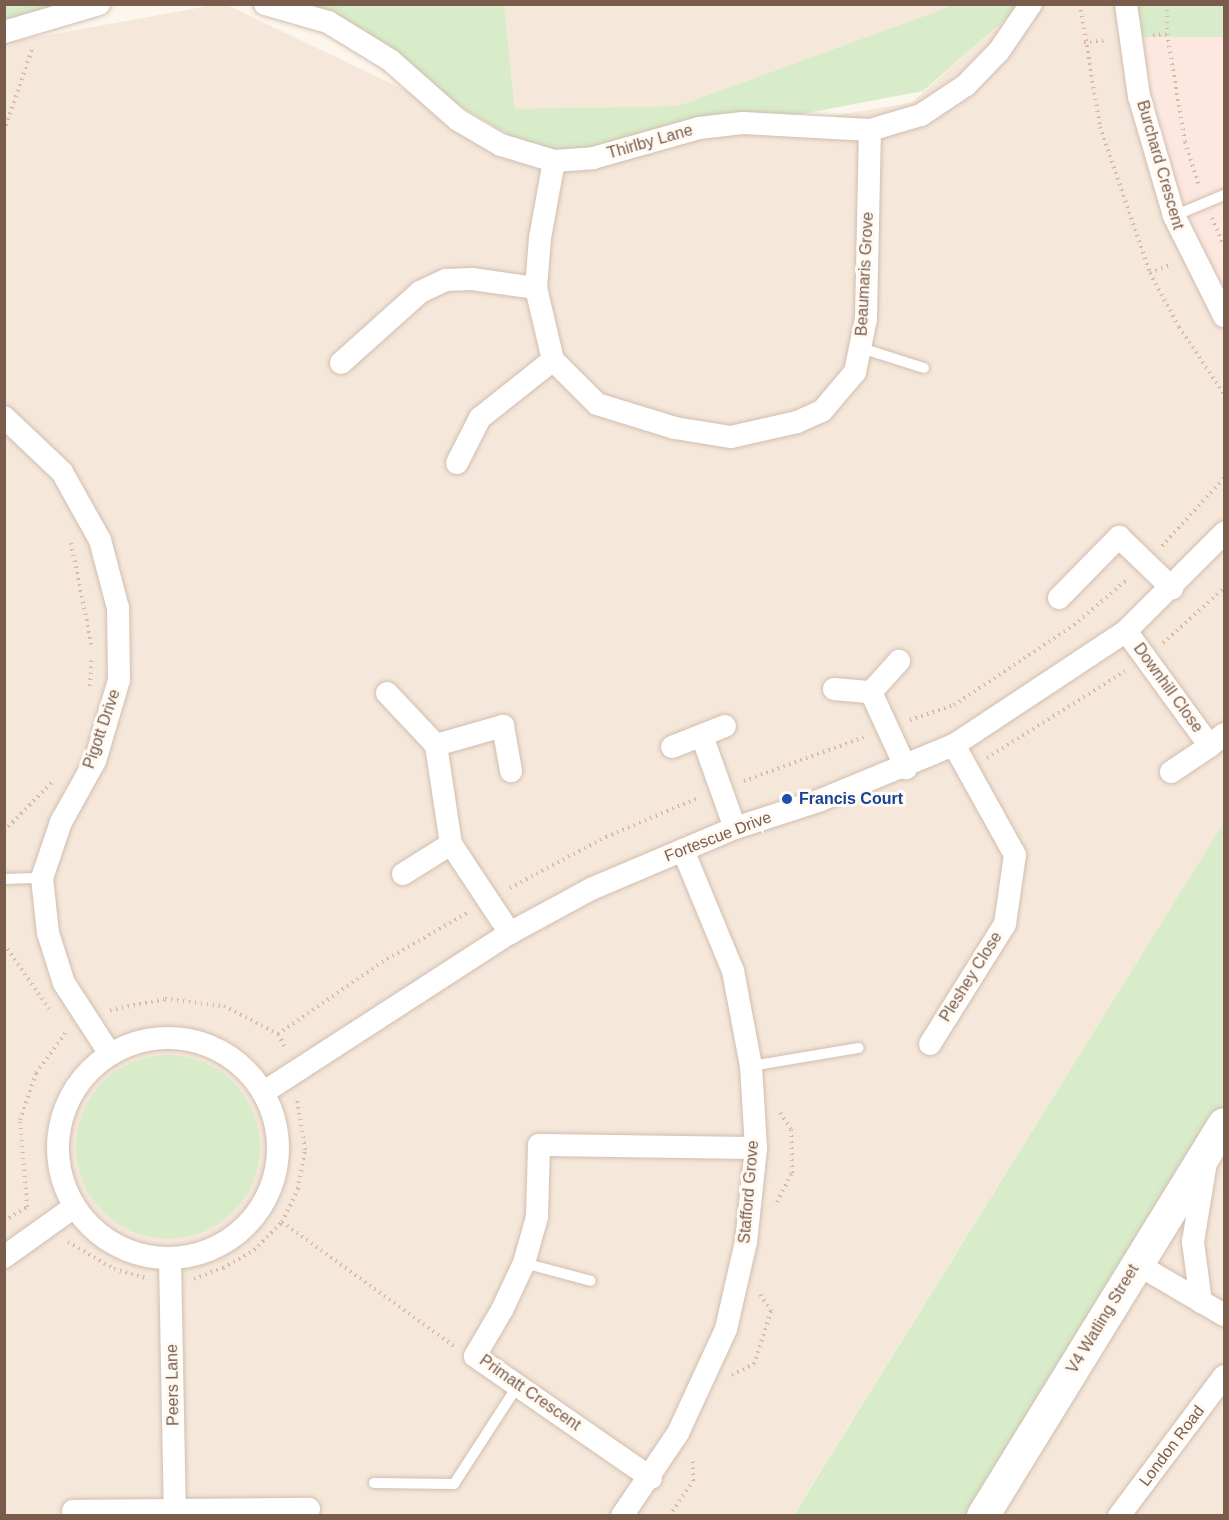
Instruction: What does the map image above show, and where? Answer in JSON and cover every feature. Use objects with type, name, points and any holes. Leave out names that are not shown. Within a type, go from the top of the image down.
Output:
[{"type":"street","points":[[4,32],[35,25],[99,4]]},
{"type":"street","name":"Thirlby Lane","points":[[265,4],[328,22],[390,60],[458,120],[501,145],[554,161],[593,158],[699,128],[743,123],[870,130],[921,115],[966,85],[999,51],[1031,4]]},
{"type":"street","name":"Burchard Crescent","points":[[1126,4],[1139,96],[1174,216],[1224,316]]},
{"type":"street","name":"Beaumaris Grove","points":[[553,360],[597,404],[675,428],[731,437],[797,422],[822,411],[855,372],[866,319],[870,130]]},
{"type":"street","points":[[457,463],[480,418],[553,360],[536,288],[540,238],[554,161]]},
{"type":"street","points":[[341,363],[420,292],[446,280],[472,279],[536,288]]},
{"type":"street","name":"Pigott Drive","points":[[4,417],[62,472],[100,540],[118,608],[119,680],[95,760],[61,822],[42,878],[48,933],[64,983],[85,1019],[110,1054]]},
{"type":"street","name":"Fortescue Drive","points":[[264,1092],[510,933],[591,889],[735,828],[906,768],[954,745],[1126,631],[1172,588],[1224,533]]},
{"type":"street","points":[[1059,598],[1119,537],[1172,588]]},
{"type":"street","name":"Downhill Close","points":[[1126,631],[1146,658],[1217,740],[1171,772]]},
{"type":"street","points":[[872,692],[899,661]]},
{"type":"street","points":[[834,689],[872,692]]},
{"type":"street","points":[[872,692],[886,728],[906,768]]},
{"type":"street","points":[[387,693],[436,745],[451,844],[510,933]]},
{"type":"street","points":[[436,745],[503,726],[511,771]]},
{"type":"street","points":[[672,747],[725,726]]},
{"type":"street","points":[[702,736],[735,828]]},
{"type":"street","name":"Pleshey Close","points":[[930,1044],[1005,924],[1015,855],[954,745]]},
{"type":"street","points":[[403,874],[451,844]]},
{"type":"street","name":"Stafford Grove","points":[[622,1515],[651,1478],[694,1405],[726,1329],[746,1242],[756,1148],[751,1066],[733,970],[683,850]]},
{"type":"street","points":[[177,1037],[212,1046],[242,1064],[264,1092],[278,1128],[278,1166],[265,1203],[240,1232],[208,1252],[171,1270],[100,1235],[74,1207],[61,1175],[58,1140],[66,1106],[83,1076],[110,1054],[142,1040],[177,1037]]},
{"type":"street","name":"V4 Watling Street","points":[[983,1515],[1224,1124]]},
{"type":"street","name":"Primatt Crescent","points":[[651,1478],[475,1356],[502,1310],[524,1263],[537,1217],[539,1145],[756,1148]]},
{"type":"street","points":[[1201,1302],[1193,1242],[1208,1152]]},
{"type":"street","points":[[4,1257],[74,1207]]},
{"type":"street","points":[[1137,1264],[1224,1315]]},
{"type":"street","name":"Peers Lane","points":[[171,1270],[175,1513]]},
{"type":"street","name":"London Road","points":[[1119,1515],[1224,1376]]},
{"type":"street","points":[[73,1511],[175,1513],[309,1509]]},
{"type":"lane","points":[[1174,216],[1224,195]]},
{"type":"lane","points":[[861,348],[924,368]]},
{"type":"lane","points":[[4,879],[42,878]]},
{"type":"lane","points":[[751,1066],[858,1048]]},
{"type":"lane","points":[[524,1263],[591,1281]]},
{"type":"lane","points":[[374,1483],[454,1484],[518,1385]]},
{"type":"path","points":[[1080,4],[1100,127],[1150,273],[1179,327],[1224,394]]},
{"type":"path","points":[[1167,4],[1167,34],[1185,142],[1205,203],[1224,246]]},
{"type":"path","points":[[4,131],[34,42],[35,25]]},
{"type":"path","points":[[85,1019],[116,1008],[165,999],[224,1006],[278,1034],[382,962],[489,900],[606,837],[722,788],[821,755],[886,728],[954,705],[1074,625],[1146,563],[1224,478]]},
{"type":"path","points":[[67,533],[86,602],[93,654],[89,692]]},
{"type":"path","points":[[968,769],[1146,658],[1224,588]]},
{"type":"path","points":[[4,831],[59,774]]},
{"type":"path","points":[[4,944],[54,1015]]},
{"type":"path","points":[[4,1221],[27,1207],[20,1120],[36,1073],[68,1030],[61,1023]]},
{"type":"path","points":[[59,1244],[66,1241],[77,1245],[114,1269],[171,1270],[194,1279],[223,1268],[254,1250],[282,1222],[298,1189],[304,1150],[297,1089]]},
{"type":"path","points":[[282,1222],[454,1346],[475,1356]]},
{"type":"shaded area","points":[[214,5],[227,5],[554,161],[911,103],[1022,5],[1126,5],[1224,316],[1224,822],[793,1515],[5,1515],[4,43]]},
{"type":"shaded area","points":[[504,5],[954,5],[678,106],[515,110]]},
{"type":"shaded area","points":[[1224,5],[1224,316],[1191,255],[1129,37]]},
{"type":"shaded area","points":[[1224,1123],[1224,1515],[983,1516]]},
{"type":"green space","points":[[4,5],[51,5],[51,19],[5,24]]},
{"type":"green space","points":[[284,5],[504,5],[515,109],[678,106],[954,5],[1022,5],[923,91],[554,161]]},
{"type":"green space","points":[[1126,5],[1224,5],[1224,37],[1126,37]]},
{"type":"green space","points":[[1224,822],[1224,1124],[983,1515],[793,1516]]},
{"type":"green space","points":[[168,1055],[203,1062],[219,1070],[233,1082],[245,1096],[253,1112],[260,1147],[253,1182],[245,1198],[233,1212],[219,1224],[203,1232],[168,1239],[133,1232],[117,1224],[103,1212],[91,1198],[83,1182],[76,1147],[83,1112],[91,1096],[103,1082],[117,1070],[133,1062]]},
{"type":"place","name":"Francis Court","points":[[787,799]]}]
